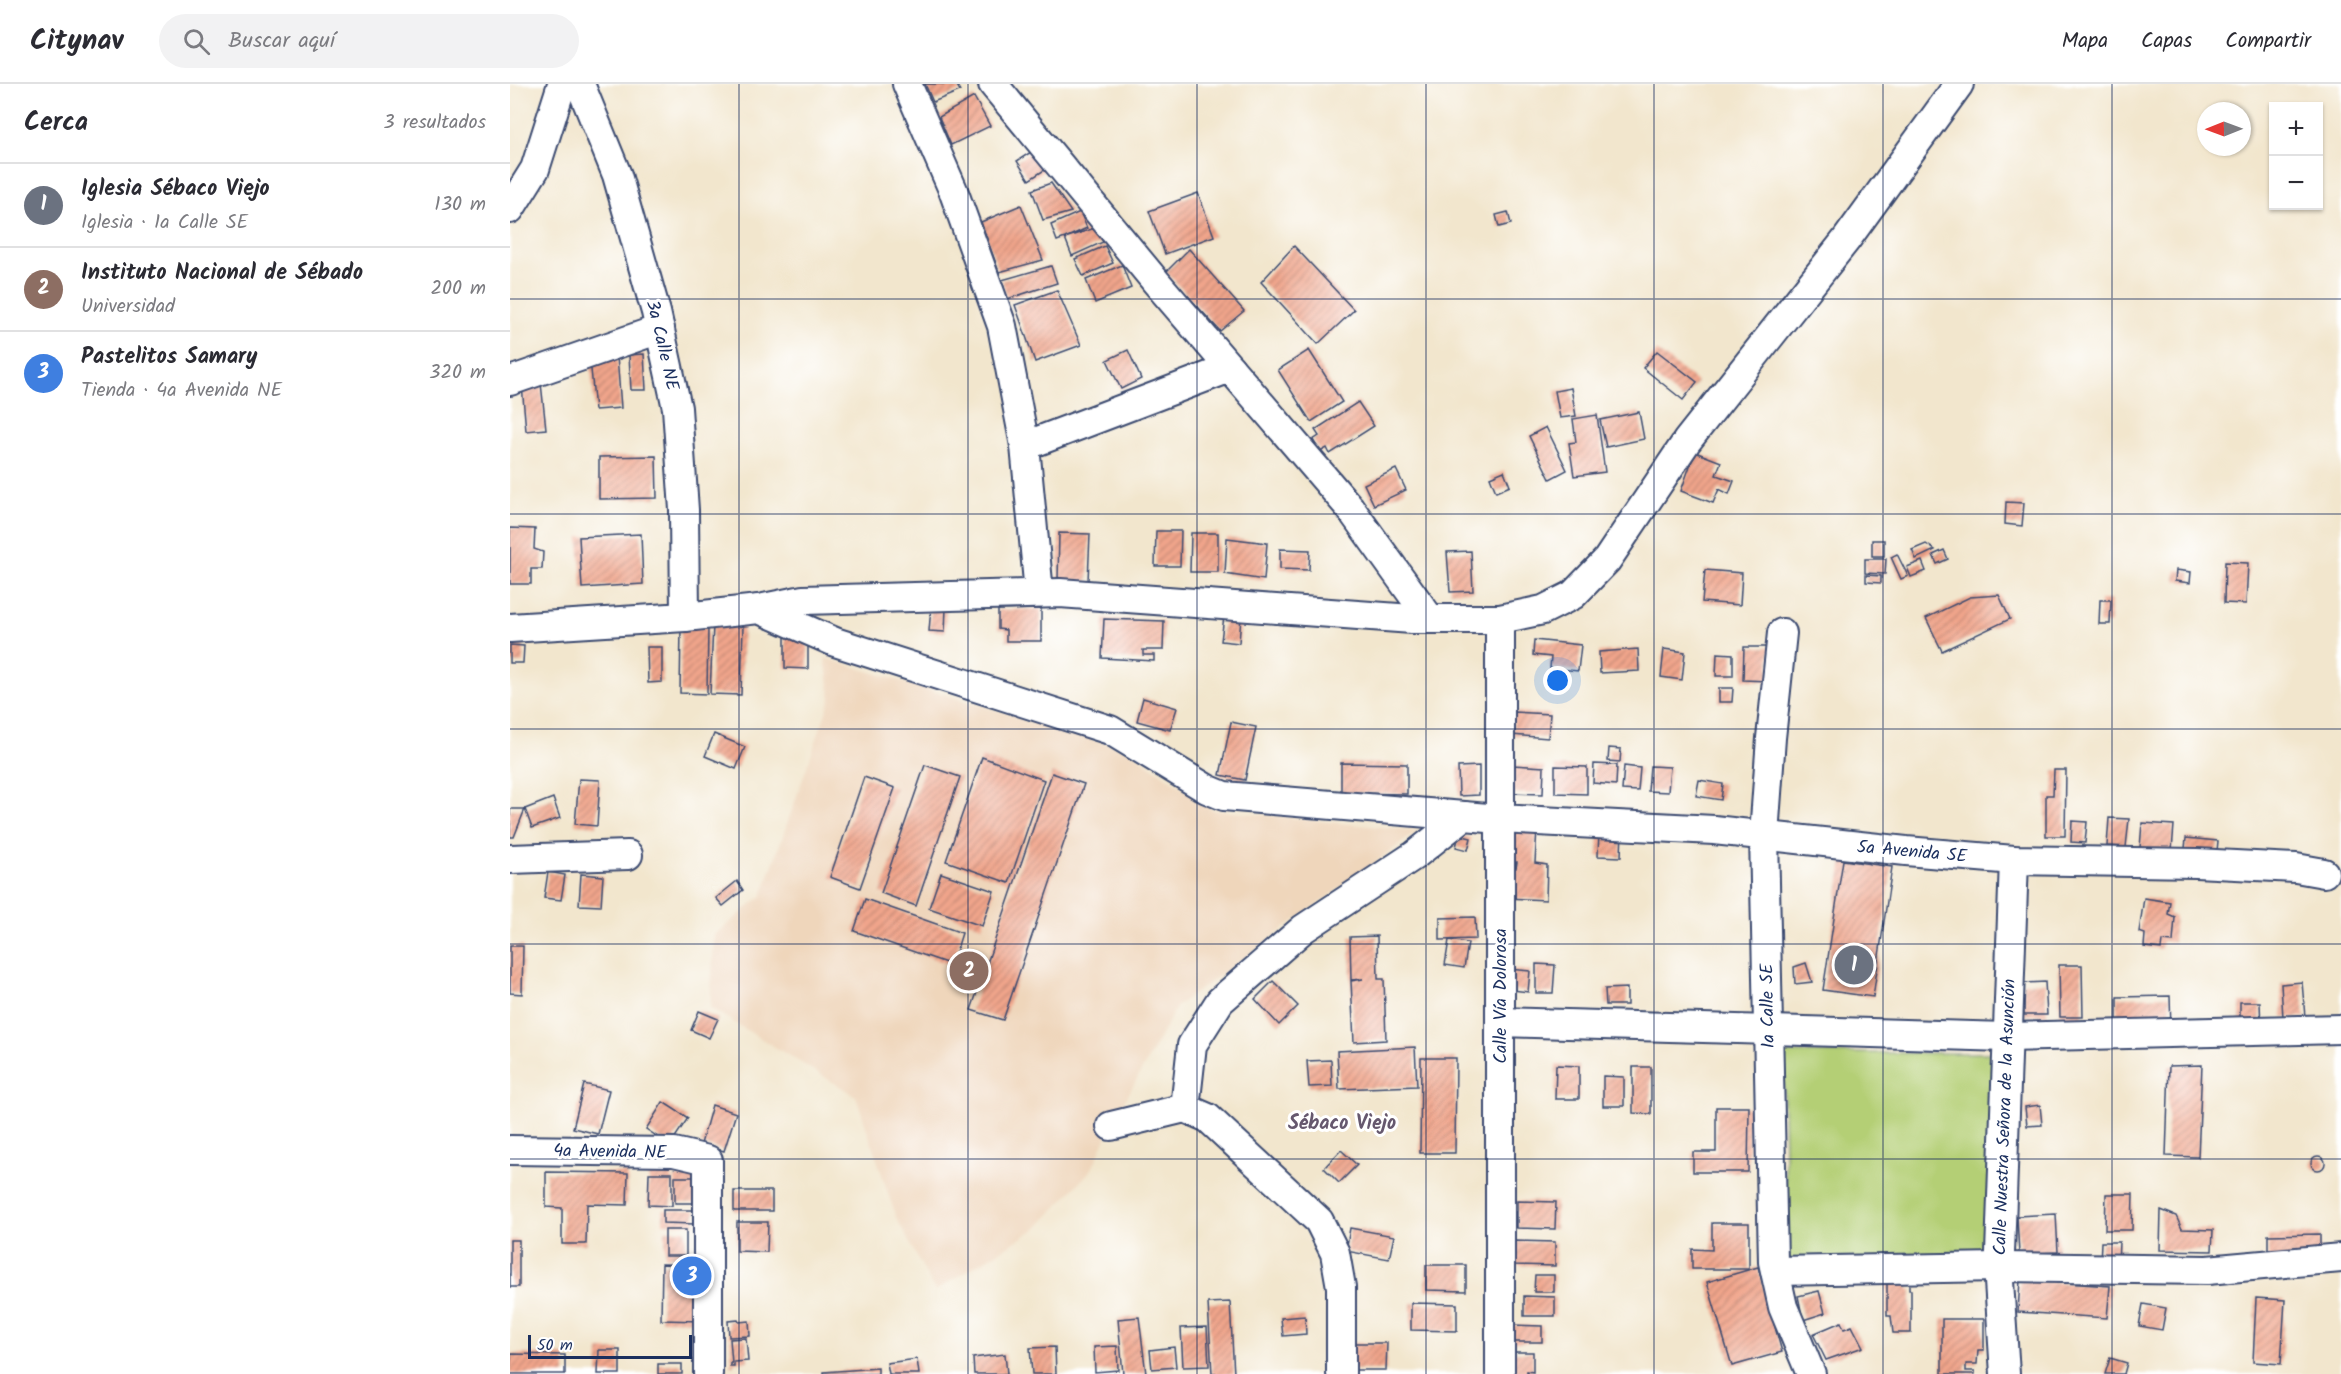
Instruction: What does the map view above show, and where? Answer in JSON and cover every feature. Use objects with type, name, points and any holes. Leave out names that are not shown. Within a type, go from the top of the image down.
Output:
[{"type":"street","points":[[510,209],[535,169],[562,84]]},
{"type":"street","name":"3a Calle NE","points":[[580,84],[617,175],[660,329],[676,408],[684,510],[685,617]]},
{"type":"street","points":[[907,84],[953,190],[1002,326],[1025,446],[1039,593]]},
{"type":"street","points":[[993,84],[1350,508],[1430,619]]},
{"type":"street","points":[[510,628],[685,617],[759,609],[802,600],[1039,593],[1430,619],[1500,619],[1543,610],[1573,594],[1607,560],[1687,441],[1846,240],[1959,84]]},
{"type":"street","points":[[510,381],[660,329]]},
{"type":"street","points":[[1025,446],[1230,368]]},
{"type":"street","name":"5a Avenida SE","points":[[759,609],[835,642],[1110,730],[1207,789],[1224,796],[1500,819],[1714,830],[2014,860],[2207,864],[2296,868],[2325,873]]},
{"type":"street","name":"Calle Vía Dolorosa","points":[[1500,619],[1500,1374]]},
{"type":"street","name":"1a Calle SE","points":[[1782,633],[1764,835],[1773,1262],[1783,1306],[1811,1374]]},
{"type":"street","points":[[1185,1108],[1192,1045],[1220,1001],[1303,929],[1415,855],[1464,816]]},
{"type":"street","points":[[510,859],[628,855]]},
{"type":"street","name":"Calle Nuestra Señora de la Asunción","points":[[2005,1374],[2000,1267],[2006,1037],[2014,860]]},
{"type":"street","points":[[1500,1022],[2006,1037],[2341,1029]]},
{"type":"street","points":[[1111,1126],[1185,1108],[1208,1118],[1319,1221],[1335,1253],[1341,1287],[1341,1374]]},
{"type":"street","name":"4a Avenida NE","points":[[510,1150],[674,1152],[708,1160],[708,1374]]},
{"type":"street","points":[[1775,1271],[2000,1267],[2207,1270],[2341,1258]]},
{"type":"shaded area","points":[[825,658],[1130,751],[1213,810],[1418,831],[1177,1006],[1111,1126],[1092,1169],[1037,1228],[935,1291],[896,1217],[856,1096],[710,1008],[714,935],[762,896],[831,698]]},
{"type":"green space","points":[[1783,1053],[1996,1053],[1991,1259],[1787,1260]]},
{"type":"building","points":[[925,84],[956,84],[960,91],[933,102]]},
{"type":"building","points":[[974,97],[990,126],[951,145],[939,117]]},
{"type":"building","points":[[1034,150],[1046,169],[1029,180],[1017,161]]},
{"type":"building","points":[[1051,183],[1071,212],[1043,220],[1032,190]]},
{"type":"building","points":[[1198,193],[1214,236],[1165,254],[1149,211]]},
{"type":"building","points":[[1021,205],[1043,260],[999,272],[981,222]]},
{"type":"building","points":[[1080,212],[1087,228],[1057,241],[1051,225]]},
{"type":"building","points":[[1508,212],[1511,224],[1499,227],[1496,215]]},
{"type":"building","points":[[1095,228],[1103,242],[1072,256],[1065,238]]},
{"type":"building","points":[[1105,246],[1113,263],[1083,276],[1075,259]]},
{"type":"building","points":[[1294,246],[1354,310],[1318,344],[1261,282]]},
{"type":"building","points":[[1189,249],[1244,311],[1220,331],[1166,272]]},
{"type":"building","points":[[1122,265],[1131,288],[1095,303],[1086,280]]},
{"type":"building","points":[[1051,266],[1057,283],[1007,299],[1002,280]]},
{"type":"building","points":[[1057,290],[1081,345],[1035,362],[1015,305]]},
{"type":"building","points":[[1128,350],[1141,379],[1121,389],[1107,360]]},
{"type":"building","points":[[1309,350],[1342,402],[1311,422],[1278,370]]},
{"type":"building","points":[[1657,351],[1697,382],[1683,400],[1643,368]]},
{"type":"building","points":[[644,354],[646,390],[631,390],[629,355]]},
{"type":"building","points":[[617,356],[621,408],[595,410],[590,359]]},
{"type":"building","points":[[541,383],[546,429],[526,431],[522,385]]},
{"type":"building","points":[[1571,388],[1576,416],[1560,418],[1555,391]]},
{"type":"building","points":[[1358,402],[1374,426],[1330,454],[1327,448],[1320,452],[1313,440],[1319,436],[1315,430]]},
{"type":"building","points":[[1639,412],[1644,439],[1606,447],[1600,420]]},
{"type":"building","points":[[1597,415],[1605,472],[1574,476],[1569,443],[1576,442],[1573,419]]},
{"type":"building","points":[[1546,427],[1567,470],[1550,479],[1529,436]]},
{"type":"building","points":[[1695,452],[1721,462],[1716,475],[1734,481],[1729,494],[1719,489],[1713,503],[1681,491]]},
{"type":"building","points":[[656,456],[657,498],[599,499],[599,457]]},
{"type":"building","points":[[1396,469],[1406,490],[1374,505],[1364,484]]},
{"type":"building","points":[[1504,471],[1510,486],[1496,492],[1490,477]]},
{"type":"building","points":[[2006,502],[2024,503],[2022,526],[2005,524]]},
{"type":"building","points":[[510,528],[535,529],[534,549],[543,552],[542,569],[531,569],[531,584],[510,584]]},
{"type":"building","points":[[1156,531],[1181,531],[1180,566],[1155,566]]},
{"type":"building","points":[[1059,533],[1090,534],[1088,581],[1058,580]]},
{"type":"building","points":[[1191,533],[1218,533],[1218,572],[1190,572]]},
{"type":"building","points":[[641,534],[643,584],[582,588],[579,537]]},
{"type":"building","points":[[1227,538],[1267,543],[1264,580],[1225,574]]},
{"type":"building","points":[[1872,540],[1884,540],[1884,556],[1872,556]]},
{"type":"building","points":[[1926,544],[1935,550],[1916,559],[1912,550]]},
{"type":"building","points":[[1280,549],[1310,550],[1309,570],[1280,569]]},
{"type":"building","points":[[1944,550],[1948,559],[1937,564],[1933,555]]},
{"type":"building","points":[[1471,551],[1473,591],[1450,592],[1447,552]]},
{"type":"building","points":[[1897,554],[1908,576],[1901,579],[1891,557]]},
{"type":"building","points":[[1865,559],[1886,559],[1885,574],[1865,573]]},
{"type":"building","points":[[1922,561],[1926,571],[1911,577],[1907,567]]},
{"type":"building","points":[[2225,562],[2248,563],[2246,604],[2224,603]]},
{"type":"building","points":[[1705,570],[1742,573],[1740,605],[1702,602]]},
{"type":"building","points":[[2176,570],[2191,572],[2190,583],[2175,581]]},
{"type":"building","points":[[1866,575],[1881,576],[1881,583],[1866,582]]},
{"type":"building","points":[[1999,595],[2010,619],[1942,651],[1926,618],[1970,597]]},
{"type":"building","points":[[2100,600],[2111,600],[2110,624],[2099,624]]},
{"type":"building","points":[[931,607],[946,608],[945,632],[929,631]]},
{"type":"building","points":[[1041,609],[1041,641],[1006,641],[1006,630],[998,629],[998,610]]},
{"type":"building","points":[[1224,616],[1241,617],[1239,643],[1221,641]]},
{"type":"building","points":[[1104,619],[1164,621],[1163,650],[1143,650],[1143,655],[1154,655],[1154,661],[1102,658]]},
{"type":"building","points":[[713,625],[743,625],[741,695],[710,694]]},
{"type":"building","points":[[681,626],[708,627],[707,694],[680,693]]},
{"type":"building","points":[[785,634],[808,634],[808,669],[785,668]]},
{"type":"building","points":[[1534,640],[1581,645],[1578,671],[1550,668],[1551,657],[1533,655]]},
{"type":"building","points":[[510,645],[524,646],[523,663],[510,663]]},
{"type":"building","points":[[647,647],[662,647],[662,682],[648,683]]},
{"type":"building","points":[[1744,647],[1770,647],[1769,681],[1743,680]]},
{"type":"building","points":[[1638,649],[1639,671],[1600,673],[1599,652]]},
{"type":"building","points":[[1664,649],[1685,652],[1682,680],[1661,677]]},
{"type":"building","points":[[1717,653],[1733,654],[1733,676],[1716,676]]},
{"type":"building","points":[[1719,688],[1733,688],[1732,702],[1719,702]]},
{"type":"building","points":[[1143,698],[1177,708],[1170,730],[1137,721]]},
{"type":"building","points":[[1514,712],[1550,714],[1548,738],[1512,735]]},
{"type":"building","points":[[1231,722],[1256,727],[1245,780],[1220,775]]},
{"type":"building","points":[[714,734],[745,747],[736,769],[705,756]]},
{"type":"building","points":[[1609,748],[1621,749],[1620,762],[1608,761]]},
{"type":"building","points":[[982,757],[1044,780],[1009,883],[946,861]]},
{"type":"building","points":[[1341,763],[1407,764],[1407,794],[1341,793]]},
{"type":"building","points":[[1594,764],[1617,765],[1616,785],[1593,783]]},
{"type":"building","points":[[925,765],[960,777],[916,906],[881,893]]},
{"type":"building","points":[[1512,765],[1544,767],[1543,794],[1510,793]]},
{"type":"building","points":[[1479,766],[1479,795],[1459,796],[1458,767]]},
{"type":"building","points":[[1555,766],[1587,767],[1587,794],[1555,793]]},
{"type":"building","points":[[1624,766],[1640,768],[1638,791],[1622,790]]},
{"type":"building","points":[[1650,766],[1670,767],[1668,792],[1648,791]]},
{"type":"building","points":[[2054,770],[2066,770],[2065,836],[2046,836],[2046,795],[2053,795]]},
{"type":"building","points":[[1052,773],[1084,784],[1003,1020],[971,1010]]},
{"type":"building","points":[[864,777],[895,788],[860,888],[830,877]]},
{"type":"building","points":[[579,779],[600,780],[597,826],[575,824]]},
{"type":"building","points":[[1699,780],[1723,784],[1721,800],[1696,796]]},
{"type":"building","points":[[553,798],[560,818],[532,828],[525,809]]},
{"type":"building","points":[[510,809],[525,809],[514,837],[510,837]]},
{"type":"building","points":[[2109,818],[2129,819],[2126,847],[2107,846]]},
{"type":"building","points":[[2072,821],[2087,822],[2085,843],[2071,842]]},
{"type":"building","points":[[2142,823],[2174,825],[2172,850],[2140,848]]},
{"type":"building","points":[[1512,827],[1537,828],[1535,863],[1547,865],[1546,900],[1506,898],[1507,868],[1516,868],[1517,862],[1510,862]]},
{"type":"building","points":[[1599,830],[1622,830],[1621,857],[1598,856]]},
{"type":"building","points":[[1459,835],[1471,838],[1468,850],[1456,847]]},
{"type":"building","points":[[2186,838],[2218,841],[2216,861],[2184,859]]},
{"type":"building","points":[[1843,860],[1892,867],[1873,997],[1823,990]]},
{"type":"building","points":[[548,872],[565,875],[561,900],[544,898]]},
{"type":"building","points":[[941,873],[994,891],[982,926],[929,908]]},
{"type":"building","points":[[581,874],[603,876],[601,906],[579,905]]},
{"type":"building","points":[[737,881],[743,890],[723,906],[716,898]]},
{"type":"building","points":[[2144,898],[2170,902],[2168,914],[2175,917],[2173,942],[2162,941],[2161,949],[2144,947],[2145,934],[2139,932]]},
{"type":"building","points":[[865,899],[962,933],[952,965],[854,931]]},
{"type":"building","points":[[1475,917],[1476,939],[1440,940],[1440,918]]},
{"type":"building","points":[[1377,936],[1378,979],[1384,979],[1386,1040],[1354,1042],[1351,981],[1363,979],[1351,980],[1350,937]]},
{"type":"building","points":[[1449,940],[1468,943],[1464,968],[1445,965]]},
{"type":"building","points":[[510,946],[523,946],[522,994],[510,993]]},
{"type":"building","points":[[1806,963],[1812,982],[1795,984],[1794,967]]},
{"type":"building","points":[[1536,964],[1555,965],[1553,993],[1536,993]]},
{"type":"building","points":[[2059,965],[2082,965],[2083,1017],[2060,1017]]},
{"type":"building","points":[[1508,969],[1530,971],[1528,992],[1505,989]]},
{"type":"building","points":[[1273,981],[1298,1006],[1279,1025],[1255,999]]},
{"type":"building","points":[[2045,982],[2047,1015],[2024,1015],[2023,983]]},
{"type":"building","points":[[2302,982],[2305,1017],[2283,1018],[2281,984]]},
{"type":"building","points":[[1627,988],[1627,1005],[1606,1005],[1605,989]]},
{"type":"building","points":[[2170,996],[2171,1029],[2117,1031],[2117,997]]},
{"type":"building","points":[[2240,1002],[2260,1002],[2261,1029],[2240,1029]]},
{"type":"building","points":[[699,1011],[718,1019],[709,1038],[691,1030]]},
{"type":"building","points":[[1415,1047],[1417,1086],[1339,1089],[1337,1051]]},
{"type":"building","points":[[1421,1058],[1456,1058],[1455,1153],[1420,1153]]},
{"type":"building","points":[[1331,1060],[1332,1086],[1309,1087],[1307,1061]]},
{"type":"building","points":[[1556,1065],[1579,1066],[1579,1099],[1555,1099]]},
{"type":"building","points":[[2202,1065],[2198,1157],[2166,1156],[2169,1066]]},
{"type":"building","points":[[1633,1067],[1651,1067],[1651,1114],[1633,1113]]},
{"type":"building","points":[[1603,1076],[1624,1077],[1624,1106],[1603,1106]]},
{"type":"building","points":[[584,1084],[609,1090],[598,1134],[573,1128]]},
{"type":"building","points":[[663,1102],[688,1118],[670,1145],[646,1129]]},
{"type":"building","points":[[712,1105],[736,1113],[724,1151],[701,1144]]},
{"type":"building","points":[[2040,1105],[2042,1125],[2027,1126],[2025,1107]]},
{"type":"building","points":[[1716,1107],[1749,1107],[1748,1172],[1693,1172],[1693,1152],[1716,1152]]},
{"type":"building","points":[[1341,1150],[1357,1165],[1339,1183],[1324,1168]]},
{"type":"building","points":[[2315,1156],[2321,1156],[2325,1163],[2321,1170],[2315,1170],[2311,1166],[2311,1160]]},
{"type":"building","points":[[546,1172],[628,1173],[627,1205],[587,1204],[586,1244],[562,1244],[562,1208],[546,1207]]},
{"type":"building","points":[[649,1173],[672,1173],[672,1206],[648,1205]]},
{"type":"building","points":[[675,1177],[698,1177],[698,1203],[675,1203]]},
{"type":"building","points":[[734,1191],[772,1191],[772,1211],[734,1211]]},
{"type":"building","points":[[2106,1194],[2133,1194],[2132,1230],[2105,1230]]},
{"type":"building","points":[[1517,1201],[1556,1202],[1555,1229],[1517,1228]]},
{"type":"building","points":[[663,1210],[695,1210],[695,1224],[663,1223]]},
{"type":"building","points":[[2161,1210],[2176,1216],[2182,1229],[2213,1230],[2212,1251],[2160,1250]]},
{"type":"building","points":[[2056,1214],[2058,1252],[2019,1254],[2017,1216]]},
{"type":"building","points":[[737,1222],[768,1222],[767,1252],[737,1251]]},
{"type":"building","points":[[1712,1223],[1749,1223],[1749,1269],[1692,1269],[1692,1249],[1712,1250]]},
{"type":"building","points":[[1350,1228],[1394,1236],[1389,1259],[1346,1251]]},
{"type":"building","points":[[665,1230],[686,1230],[686,1256],[665,1256]]},
{"type":"building","points":[[2320,1234],[2320,1259],[2268,1259],[2268,1235]]},
{"type":"building","points":[[510,1240],[519,1240],[519,1287],[510,1287]]},
{"type":"building","points":[[1513,1241],[1555,1242],[1555,1266],[1513,1265]]},
{"type":"building","points":[[2101,1242],[2119,1242],[2118,1264],[2100,1263]]},
{"type":"building","points":[[662,1264],[703,1265],[702,1321],[661,1320]]},
{"type":"building","points":[[1426,1265],[1466,1265],[1466,1291],[1426,1290]]},
{"type":"building","points":[[1758,1267],[1782,1352],[1732,1366],[1707,1282]]},
{"type":"building","points":[[1535,1275],[1554,1275],[1554,1292],[1534,1292]]},
{"type":"building","points":[[1887,1280],[1909,1280],[1911,1333],[1893,1333],[1891,1316],[1887,1316]]},
{"type":"building","points":[[2020,1280],[2110,1286],[2107,1318],[2018,1312]]},
{"type":"building","points":[[1819,1291],[1825,1313],[1803,1320],[1798,1296]]},
{"type":"building","points":[[1524,1296],[1555,1297],[1555,1316],[1524,1316]]},
{"type":"building","points":[[2256,1298],[2285,1300],[2281,1364],[2253,1362]]},
{"type":"building","points":[[1230,1302],[1234,1374],[1212,1374],[1208,1303]]},
{"type":"building","points":[[1411,1303],[1457,1304],[1457,1331],[1411,1330]]},
{"type":"building","points":[[2143,1304],[2166,1308],[2162,1330],[2139,1326]]},
{"type":"building","points":[[1305,1316],[1306,1334],[1283,1336],[1281,1318]]},
{"type":"building","points":[[1139,1317],[1146,1374],[1123,1374],[1118,1319]]},
{"type":"building","points":[[1942,1319],[1984,1319],[1984,1350],[1978,1350],[1977,1364],[1966,1364],[1966,1371],[1975,1371],[1975,1374],[1942,1374]]},
{"type":"building","points":[[738,1320],[739,1322],[749,1321],[750,1336],[729,1337],[728,1321]]},
{"type":"building","points":[[1841,1322],[1844,1329],[1852,1326],[1863,1347],[1826,1360],[1813,1334]]},
{"type":"building","points":[[1512,1325],[1542,1326],[1542,1342],[1511,1342]]},
{"type":"building","points":[[1207,1327],[1209,1366],[1183,1367],[1181,1328]]},
{"type":"building","points":[[746,1338],[748,1361],[734,1362],[734,1366],[730,1366],[732,1363],[730,1339]]},
{"type":"building","points":[[1352,1343],[1387,1343],[1386,1370],[1351,1370]]},
{"type":"building","points":[[1117,1346],[1118,1370],[1095,1372],[1094,1347]]},
{"type":"building","points":[[1055,1347],[1056,1374],[1032,1374],[1030,1348]]},
{"type":"building","points":[[1174,1347],[1176,1367],[1152,1369],[1150,1350]]},
{"type":"building","points":[[599,1350],[620,1350],[620,1374],[598,1374]]},
{"type":"building","points":[[1505,1352],[1533,1352],[1533,1372],[1505,1374]]},
{"type":"building","points":[[511,1354],[565,1355],[565,1374],[510,1374]]},
{"type":"building","points":[[1005,1354],[1007,1374],[974,1374],[973,1358]]},
{"type":"building","points":[[2110,1358],[2127,1363],[2124,1374],[2105,1374]]},
{"type":"building","points":[[917,1359],[919,1374],[889,1374],[887,1363]]},
{"type":"building","points":[[658,1364],[682,1364],[682,1374],[658,1374]]},
{"type":"building","points":[[878,1368],[878,1374],[824,1374],[824,1372]]},
{"type":"place","name":"Iglesia Sébaco Viejo","points":[[1854,965]]},
{"type":"place","name":"Instituto Nacional de Sébado","points":[[969,971]]},
{"type":"place","name":"Pastelitos Samary","points":[[692,1276]]},
{"type":"district","name":"Sébaco Viejo","points":[[1342,1122]]}]
